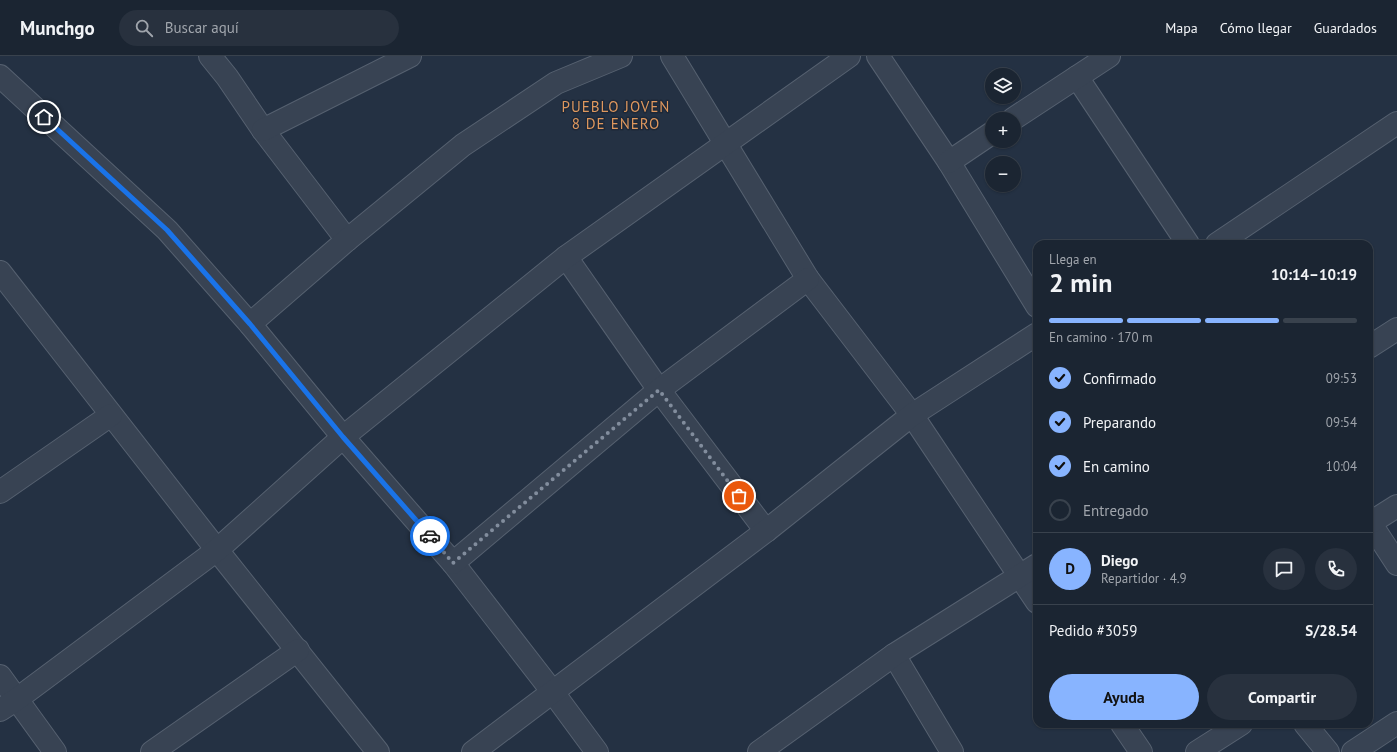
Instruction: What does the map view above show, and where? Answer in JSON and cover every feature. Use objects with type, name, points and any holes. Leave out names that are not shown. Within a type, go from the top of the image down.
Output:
[{"type":"street","points":[[210,56],[228,77],[263,130],[348,240]]},
{"type":"street","points":[[250,324],[348,240],[463,145],[556,83],[620,56]]},
{"type":"street","points":[[672,56],[808,279],[912,415],[1033,596]]},
{"type":"street","points":[[9,705],[217,550],[343,437],[566,257],[849,56]]},
{"type":"street","points":[[878,56],[949,162],[1033,299]]},
{"type":"street","points":[[1021,114],[1109,56]]},
{"type":"street","points":[[263,130],[396,59]]},
{"type":"street","points":[[0,76],[167,230],[250,324],[343,437],[453,563],[597,752]]},
{"type":"street","points":[[1078,77],[1185,240]]},
{"type":"street","points":[[1222,240],[1397,123]]},
{"type":"street","points":[[949,162],[985,138]]},
{"type":"street","points":[[566,257],[659,390],[766,532]]},
{"type":"street","points":[[0,272],[217,550],[378,752]]},
{"type":"street","points":[[453,563],[659,390],[808,279]]},
{"type":"street","points":[[1373,344],[1397,329]]},
{"type":"street","points":[[473,752],[766,532],[912,415],[1033,337]]},
{"type":"street","points":[[0,492],[111,415]]},
{"type":"street","points":[[1373,520],[1397,506]]},
{"type":"street","points":[[1373,527],[1397,564]]},
{"type":"street","points":[[759,752],[894,654],[1033,567]]},
{"type":"street","points":[[152,752],[298,650]]},
{"type":"street","points":[[894,654],[952,752]]},
{"type":"street","points":[[0,676],[9,705],[55,752]]},
{"type":"street","points":[[1353,752],[1397,723]]},
{"type":"street","points":[[1125,728],[1142,752]]},
{"type":"street","points":[[1197,752],[1235,728]]},
{"type":"street","points":[[1308,728],[1328,752]]},
{"type":"way so far","points":[[430,536],[453,563],[659,390],[739,496]]},
{"type":"district","name":"PUEBLO JOVEN 8 DE ENERO","points":[[616,114]]},
{"type":"route","points":[[44,117],[167,230],[250,324],[343,437],[430,536]]}]
